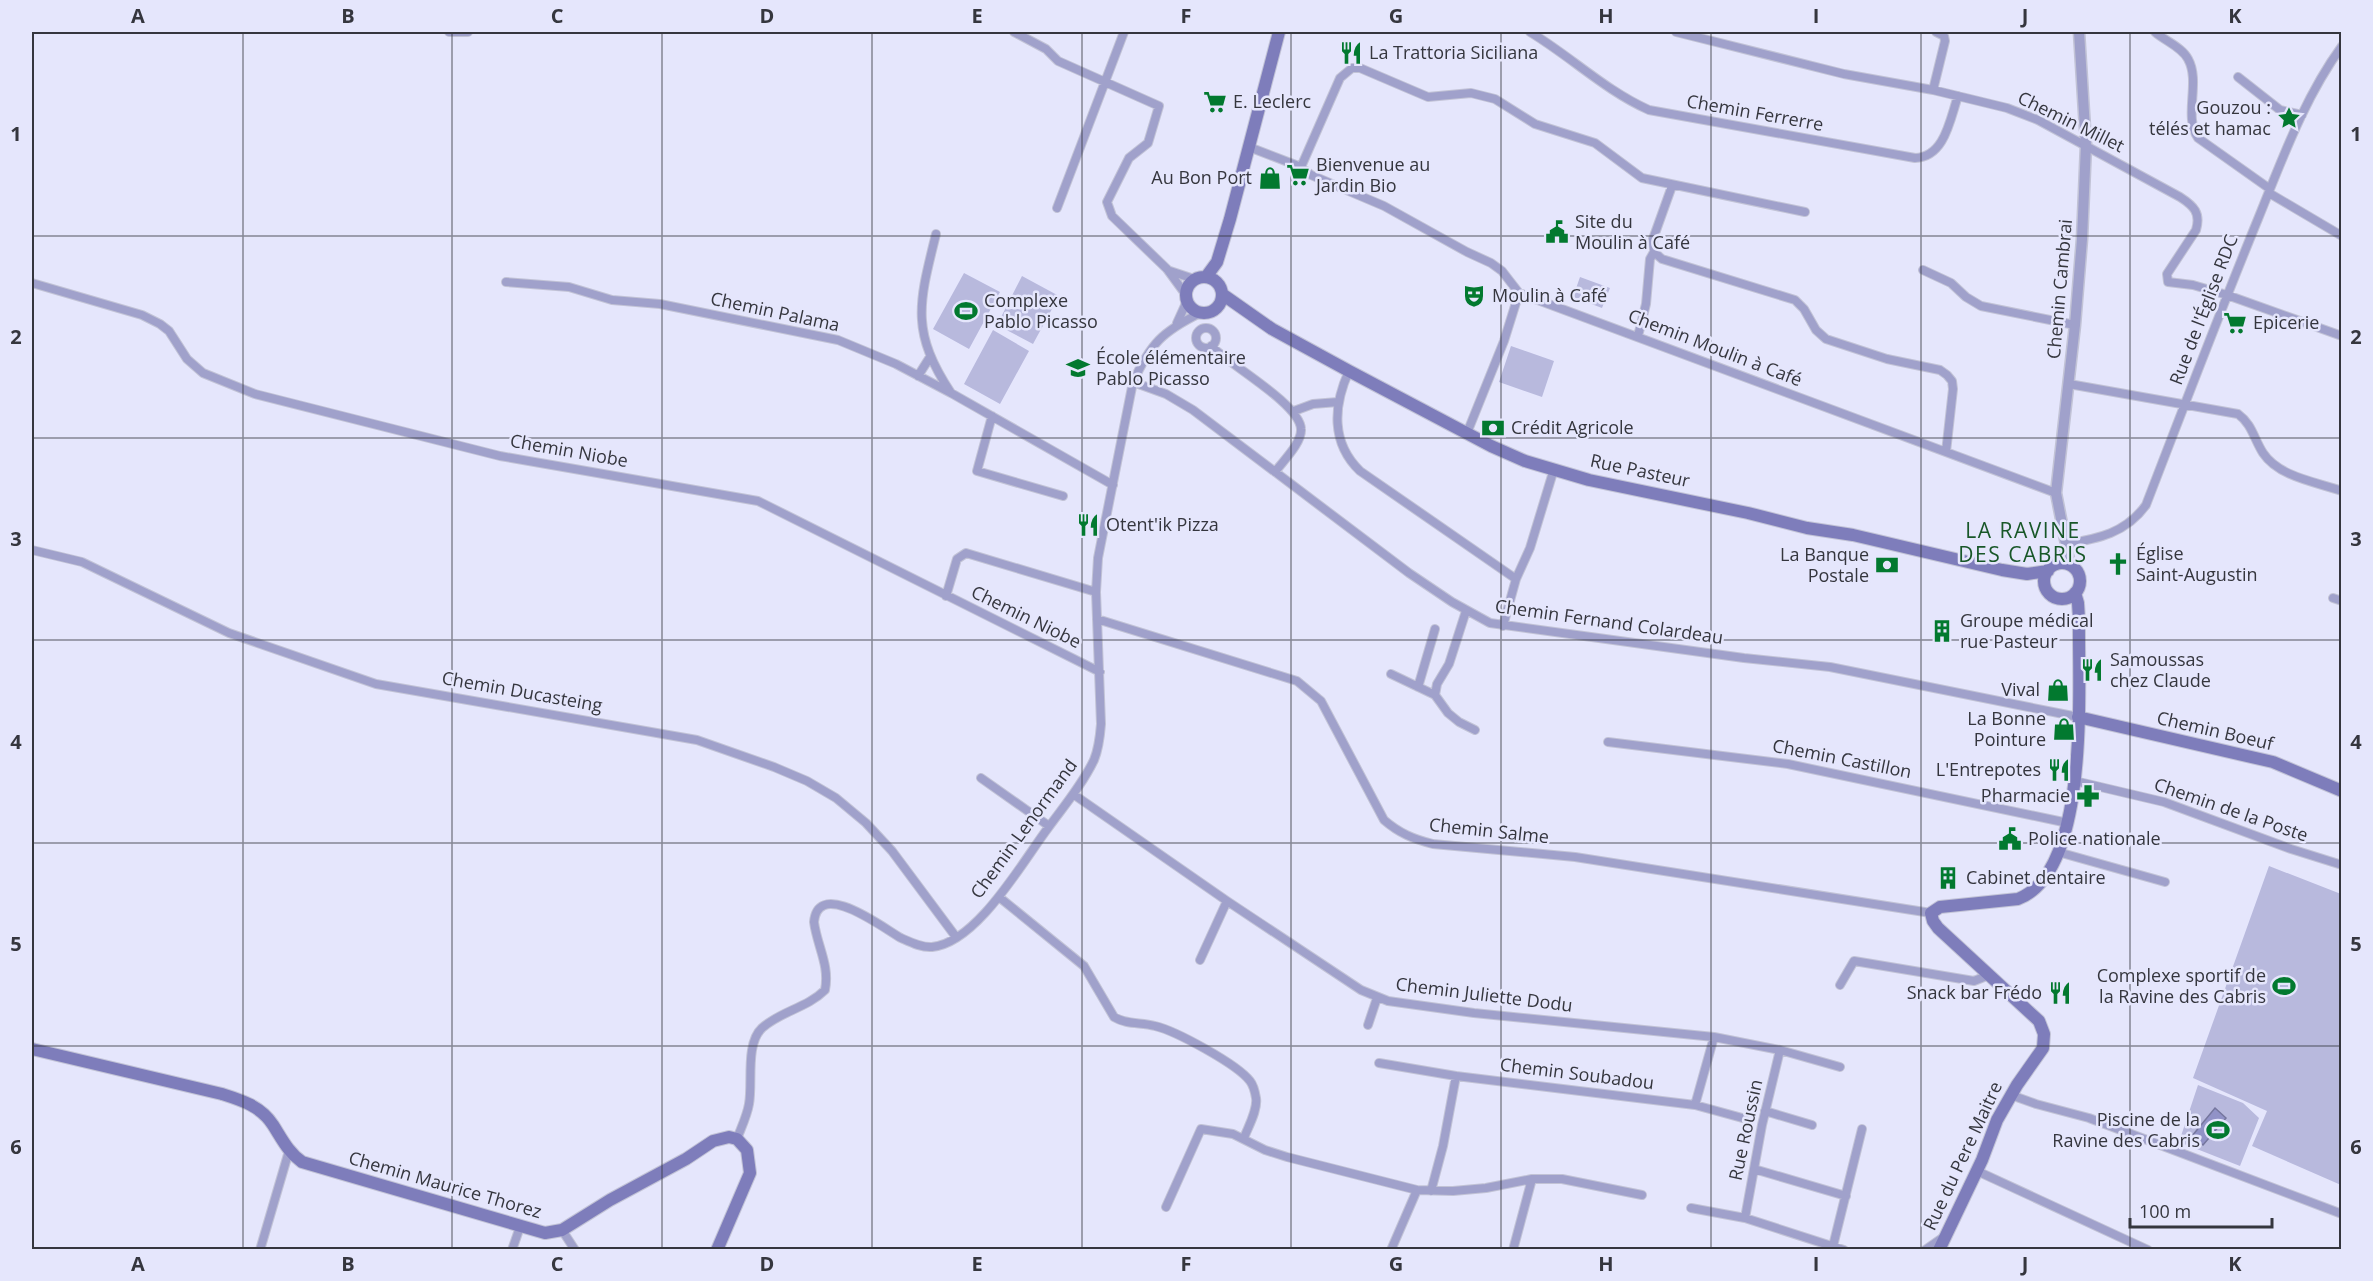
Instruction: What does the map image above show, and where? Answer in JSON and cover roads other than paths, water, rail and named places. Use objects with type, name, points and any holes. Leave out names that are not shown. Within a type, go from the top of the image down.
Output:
[{"type":"main road","points":[[1211,279],[1279,32]]},
{"type":"main road","points":[[1194,279],[1211,279],[1222,294],[1217,308],[1200,313],[1190,306],[1186,298],[1189,284],[1194,279]]},
{"type":"main road","name":"Rue Pasteur","points":[[1222,294],[1272,329],[1467,433],[1525,461],[1589,480],[2027,574],[2045,584]]},
{"type":"main road","name":"Rue Pasteur","points":[[1217,308],[1272,329]]},
{"type":"main road","points":[[1931,913],[1940,907],[2028,895],[2044,880],[2058,852],[2073,804],[2078,717],[2078,603],[2070,596],[2050,594],[2045,584],[2059,567],[2077,571],[2080,580],[2070,596]]},
{"type":"main road","name":"Rue Pasteur","points":[[2027,574],[2059,567]]},
{"type":"main road","name":"Chemin Boeuf","points":[[2078,717],[2273,762],[2342,791]]},
{"type":"main road","name":"Rue du Pere Maitre","points":[[1931,913],[1938,928],[2039,1021],[2044,1034],[2043,1048],[1997,1120],[1977,1171],[1939,1250]]},
{"type":"main road","name":"Chemin Maurice Thorez","points":[[32,1049],[240,1100],[254,1106],[268,1118],[289,1151],[310,1165],[545,1233],[562,1230],[713,1142],[729,1137],[737,1139]]},
{"type":"main road","points":[[717,1250],[750,1173],[747,1150],[737,1139]]},
{"type":"street","points":[[449,32],[468,32]]},
{"type":"street","points":[[1014,32],[1046,49],[1058,61],[1159,106],[1148,142],[1129,158],[1107,202],[1112,216],[1167,269],[1186,298]]},
{"type":"street","points":[[1057,208],[1125,32]]},
{"type":"street","name":"Chemin Ferrerre","points":[[1530,32],[1560,50],[1617,93],[1649,110],[1915,158],[1928,157],[1937,149],[1958,96]]},
{"type":"street","name":"Chemin Millet","points":[[1676,32],[1844,74],[1933,90],[2023,113],[2180,197],[2195,210],[2198,221],[2196,230],[2170,268],[2166,279],[2171,283],[2193,285],[2227,295]]},
{"type":"street","points":[[1933,90],[1945,40],[1944,36],[1936,32]]},
{"type":"street","name":"Chemin Cambrai","points":[[2059,567],[2065,546],[2056,493],[2075,325],[2086,145],[2079,32]]},
{"type":"street","points":[[2156,32],[2188,58],[2191,69],[2193,125],[2198,138],[2269,191],[2342,236]]},
{"type":"street","name":"Rue de l'Église RDC","points":[[2065,546],[2093,540],[2124,528],[2146,505],[2269,191],[2302,115],[2340,51]]},
{"type":"street","points":[[1301,167],[1340,78],[1352,68],[1360,68],[1428,98],[1471,93],[1495,99],[1535,124],[1595,143],[1635,174],[1672,186],[1805,212]]},
{"type":"street","points":[[2238,77],[2280,110],[2302,115]]},
{"type":"street","points":[[1249,147],[1301,167],[1311,175],[1384,206],[1491,263],[1502,271],[1519,293],[1504,341],[1467,433]]},
{"type":"street","points":[[1638,336],[1646,304],[1650,259],[1654,252],[1653,239],[1672,186]]},
{"type":"street","points":[[936,234],[923,284],[921,318],[924,341],[930,357],[951,393]]},
{"type":"street","points":[[1654,252],[1662,259],[1795,300],[1804,309],[1821,335],[1831,341],[1887,359],[1940,370],[1950,378],[1953,389],[1946,452]]},
{"type":"street","points":[[1167,269],[1194,279]]},
{"type":"street","points":[[1923,270],[1952,283],[1966,297],[1981,306],[2075,325]]},
{"type":"street","name":"Chemin Niobe","points":[[32,282],[142,315],[160,324],[169,331],[187,359],[203,373],[255,394],[500,456],[758,501],[1100,672]]},
{"type":"street","name":"Chemin Palama","points":[[506,282],[569,287],[612,300],[660,304],[838,340],[951,393],[1113,485]]},
{"type":"street","name":"Chemin Moulin à Café","points":[[1519,293],[2056,493]]},
{"type":"street","points":[[2227,295],[2342,336]]},
{"type":"street","name":"Chemin Lenormand","points":[[1177,324],[1186,298]]},
{"type":"street","name":"Chemin Lenormand","points":[[737,1139],[749,1103],[751,1059],[759,1031],[781,1013],[809,1002],[825,990],[828,977],[826,963],[814,915],[827,906],[844,906],[865,915],[900,937],[920,946],[932,947],[956,937],[977,920],[999,897],[1073,794],[1093,761],[1099,745],[1100,672],[1096,592],[1098,558],[1133,382],[1144,358],[1158,339],[1177,324],[1200,313]]},
{"type":"street","points":[[1211,346],[1293,411],[1302,429],[1299,439],[1275,472]]},
{"type":"street","points":[[918,376],[930,357]]},
{"type":"street","points":[[1349,371],[1338,402],[1339,439],[1352,463],[1360,471],[1516,579]]},
{"type":"street","name":"Chemin Fernand Colardeau","points":[[1133,382],[1180,402],[1409,573],[1481,619],[1503,626],[1830,667],[2078,717]]},
{"type":"street","points":[[2069,384],[2238,414],[2248,422],[2264,454],[2272,463],[2283,471],[2342,491]]},
{"type":"street","points":[[1293,411],[1313,404],[1338,402]]},
{"type":"street","points":[[992,416],[977,471],[1063,496]]},
{"type":"street","points":[[1503,626],[1516,579],[1530,548],[1554,469]]},
{"type":"street","name":"Chemin Ducasteing","points":[[32,550],[82,562],[229,633],[376,684],[697,740],[785,772],[837,798],[866,823],[892,851],[956,937]]},
{"type":"street","points":[[946,596],[957,559],[966,553],[1096,592]]},
{"type":"street","points":[[1435,695],[1437,684],[1449,664],[1466,610]]},
{"type":"street","name":"Chemin Salme","points":[[1097,619],[1297,681],[1321,701],[1384,820],[1410,838],[1433,844],[1575,857],[1931,913]]},
{"type":"street","points":[[1418,687],[1436,629]]},
{"type":"street","points":[[1391,674],[1435,695],[1448,713],[1475,730]]},
{"type":"street","name":"Chemin Castillon","points":[[1608,742],[1788,764],[2068,823]]},
{"type":"street","points":[[981,778],[1049,826]]},
{"type":"street","name":"Chemin de la Poste","points":[[2075,781],[2164,802],[2291,849],[2342,865]]},
{"type":"street","name":"Chemin Juliette Dodu","points":[[1073,794],[1227,902],[1361,990],[1377,998],[1474,1013],[1714,1037],[1780,1050],[1840,1067]]},
{"type":"street","points":[[2058,852],[2165,882]]},
{"type":"street","points":[[999,897],[1084,966],[1114,1017],[1131,1023],[1152,1025],[1187,1038],[1242,1073],[1255,1089],[1257,1102],[1244,1138]]},
{"type":"street","points":[[1200,960],[1227,902]]},
{"type":"street","points":[[1840,985],[1854,961],[1974,981],[1989,975]]},
{"type":"street","points":[[1368,1025],[1377,998]]},
{"type":"street","points":[[1695,1105],[1714,1037]]},
{"type":"street","name":"Rue Roussin","points":[[1745,1218],[1765,1112],[1780,1050]]},
{"type":"street","name":"Chemin Soubadou","points":[[1379,1063],[1456,1076],[1695,1105],[1746,1119]]},
{"type":"street","points":[[1431,1191],[1443,1146],[1456,1076]]},
{"type":"street","points":[[2011,1095],[2089,1118],[2342,1214]]},
{"type":"street","points":[[1765,1112],[1812,1125]]},
{"type":"street","points":[[1166,1207],[1201,1129],[1233,1134],[1265,1150],[1287,1157],[1417,1190],[1453,1191],[1485,1188],[1532,1179],[1562,1179],[1642,1196]]},
{"type":"street","points":[[1833,1246],[1862,1129]]},
{"type":"street","points":[[260,1250],[289,1151]]},
{"type":"street","points":[[1754,1169],[1846,1196]]},
{"type":"street","points":[[1977,1171],[2148,1250]]},
{"type":"street","points":[[1513,1250],[1532,1179]]},
{"type":"street","points":[[1391,1250],[1417,1190]]},
{"type":"street","points":[[1691,1208],[1745,1218],[1844,1250]]},
{"type":"street","points":[[512,1250],[520,1227]]},
{"type":"street","points":[[562,1230],[575,1250]]},
{"type":"street","points":[[1925,1250],[1945,1236]]},
{"type":"place","name":"La Trattoria Siciliana","points":[[1351,53]]},
{"type":"place","name":"E. Leclerc","points":[[1215,102]]},
{"type":"place","name":"Gouzou : télés et hamac","points":[[2289,118]]},
{"type":"place","name":"Bienvenue au Jardin Bio","points":[[1298,175]]},
{"type":"place","name":"Au Bon Port","points":[[1270,178]]},
{"type":"place","name":"Site du Moulin à Café","points":[[1557,232]]},
{"type":"place","name":"Moulin à Café","points":[[1474,296]]},
{"type":"place","name":"Complexe Pablo Picasso","points":[[966,311]]},
{"type":"place","name":"Epicerie","points":[[2235,323]]},
{"type":"place","name":"École élémentaire Pablo Picasso","points":[[1078,368]]},
{"type":"place","name":"Crédit Agricole","points":[[1493,428]]},
{"type":"place","name":"Otent'ik Pizza","points":[[1088,525]]},
{"type":"place","name":"Église Saint-Augustin","points":[[2118,564]]},
{"type":"place","name":"La Banque Postale","points":[[1887,565]]},
{"type":"place","name":"Groupe médical rue Pasteur","points":[[1942,631]]},
{"type":"place","name":"Samoussas chez Claude","points":[[2092,670]]},
{"type":"place","name":"Vival","points":[[2058,690]]},
{"type":"place","name":"La Bonne Pointure","points":[[2064,729]]},
{"type":"place","name":"L'Entrepotes","points":[[2059,770]]},
{"type":"place","name":"Pharmacie","points":[[2088,796]]},
{"type":"place","name":"Police nationale","points":[[2010,839]]},
{"type":"place","name":"Cabinet dentaire","points":[[1948,878]]},
{"type":"place","name":"Complexe sportif de la Ravine des Cabris","points":[[2284,986]]},
{"type":"place","name":"Snack bar Frédo","points":[[2060,993]]},
{"type":"place","name":"Piscine de la Ravine des Cabris","points":[[2218,1130]]},
{"type":"district","name":"LA RAVINE DES CABRIS","points":[[2023,543]]}]
